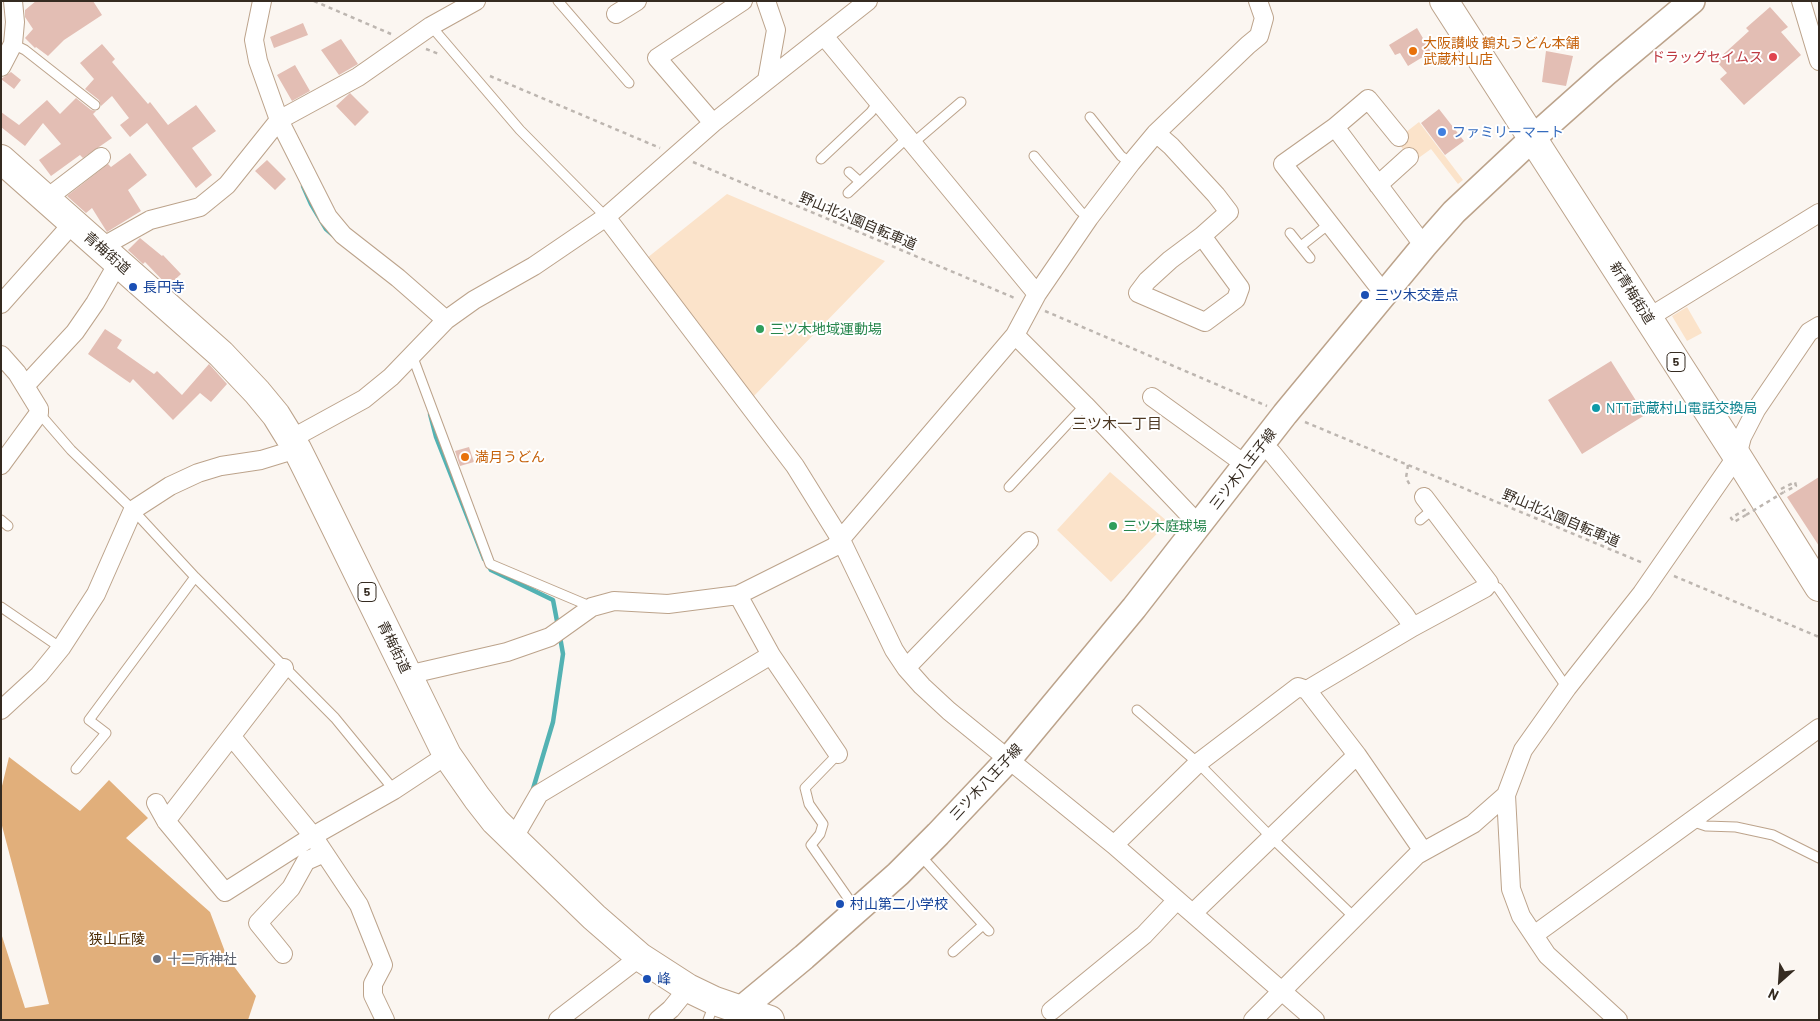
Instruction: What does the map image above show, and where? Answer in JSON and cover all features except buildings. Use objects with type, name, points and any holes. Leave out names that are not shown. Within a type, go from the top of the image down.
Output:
[{"type":"main road","name":"新青梅街道","points":[[1444,1],[1737,456],[1819,587]]},
{"type":"main road","name":"三ツ木八王子線","points":[[740,1010],[857,911],[919,853],[1008,760],[1134,608],[1262,445],[1424,246],[1454,212],[1606,73],[1692,1]]},
{"type":"main road","name":"青梅街道","points":[[1,159],[240,373],[267,404],[294,444],[447,755],[477,798],[513,839],[594,917],[640,957],[688,988],[712,1010],[740,1010],[770,1020]]},
{"type":"street","points":[[1,67],[13,44],[15,22],[13,1]]},
{"type":"street","points":[[262,1],[254,40],[258,61],[277,123],[328,217],[343,235],[405,284],[446,320]]},
{"type":"street","points":[[25,386],[75,332],[95,303],[109,255],[150,220],[200,206],[227,185],[277,123],[358,77],[431,26],[476,1]]},
{"type":"street","points":[[616,14],[636,1]]},
{"type":"street","points":[[713,123],[657,58],[743,1]]},
{"type":"street","points":[[766,1],[776,30],[767,80]]},
{"type":"street","points":[[1,710],[39,675],[60,648],[96,594],[133,510],[170,486],[198,473],[220,466],[261,460],[294,444],[364,399],[391,377],[446,320],[474,300],[534,266],[606,216],[713,123],[868,1]]},
{"type":"street","points":[[407,675],[500,654],[550,637],[592,607],[614,601],[668,604],[738,595],[834,547],[1015,335],[1031,301],[1089,218],[1131,163],[1156,133],[1259,36],[1264,18],[1258,1]]},
{"type":"street","points":[[1801,1],[1819,61]]},
{"type":"street","points":[[824,36],[910,141],[1031,301]]},
{"type":"street","points":[[1385,295],[1283,164],[1334,127],[1368,98],[1399,137]]},
{"type":"street","points":[[1334,127],[1424,246]]},
{"type":"street","points":[[1156,133],[1171,146],[1216,195],[1228,212],[1202,236],[1170,260],[1147,281],[1138,293],[1205,322],[1236,299],[1240,288],[1202,236]]},
{"type":"street","points":[[1378,184],[1409,157]]},
{"type":"street","points":[[46,199],[101,158]]},
{"type":"street","points":[[1648,318],[1819,213]]},
{"type":"street","points":[[606,216],[795,466],[841,540],[894,650],[906,668],[949,711],[1114,845],[1315,1020]]},
{"type":"street","points":[[1,304],[73,224]]},
{"type":"street","points":[[1618,1020],[1547,955],[1521,916],[1511,889],[1506,795],[1523,750],[1568,688],[1642,593],[1737,456],[1742,437],[1756,410],[1809,332],[1819,326]]},
{"type":"street","points":[[1015,335],[1085,405],[1199,525]]},
{"type":"street","points":[[1,355],[18,373],[39,409],[39,413],[1,465]]},
{"type":"street","points":[[1152,397],[1246,465]]},
{"type":"street","points":[[1262,445],[1272,453],[1413,627]]},
{"type":"street","points":[[1307,690],[1413,627],[1485,588],[1489,583],[1425,509]]},
{"type":"street","points":[[906,668],[1029,541]]},
{"type":"street","points":[[738,595],[771,655],[838,754]]},
{"type":"street","points":[[513,839],[539,794],[771,655]]},
{"type":"street","points":[[166,821],[284,668]]},
{"type":"street","points":[[1114,845],[1198,763],[1298,687],[1307,690],[1357,755],[1423,851]]},
{"type":"street","points":[[1534,935],[1819,728]]},
{"type":"street","points":[[232,737],[313,836],[359,905],[384,966],[373,984],[373,995],[385,1020]]},
{"type":"street","points":[[156,803],[166,821],[225,892],[313,836],[394,790],[447,755]]},
{"type":"street","points":[[1193,913],[1357,755]]},
{"type":"street","points":[[1253,1020],[1280,990],[1423,851],[1473,824],[1506,795]]},
{"type":"street","points":[[283,954],[258,923],[291,888],[306,861],[324,852]]},
{"type":"street","points":[[1051,1011],[1144,935],[1177,900]]},
{"type":"street","points":[[558,1020],[640,957]]},
{"type":"street","points":[[658,1020],[671,1009],[688,988]]},
{"type":"lane","points":[[558,1],[629,83]]},
{"type":"lane","points":[[431,26],[520,130],[606,216]]},
{"type":"lane","points":[[13,44],[25,50],[55,72],[95,105]]},
{"type":"lane","points":[[821,159],[871,112],[878,102]]},
{"type":"lane","points":[[848,192],[961,102]]},
{"type":"lane","points":[[1090,117],[1121,156],[1131,163]]},
{"type":"lane","points":[[1034,156],[1080,211],[1089,218]]},
{"type":"lane","points":[[849,172],[860,182]]},
{"type":"lane","points":[[1301,246],[1329,224]]},
{"type":"lane","points":[[1290,232],[1310,258]]},
{"type":"lane","points":[[412,355],[490,564],[592,607]]},
{"type":"lane","points":[[1009,487],[1085,405]]},
{"type":"lane","points":[[39,413],[71,450],[133,510],[195,577],[335,718],[394,790]]},
{"type":"lane","points":[[76,769],[106,733],[89,720],[195,577]]},
{"type":"lane","points":[[1489,583],[1498,588],[1568,688]]},
{"type":"lane","points":[[1,606],[60,648]]},
{"type":"lane","points":[[1137,710],[1198,763],[1355,918]]},
{"type":"lane","points":[[838,754],[805,788],[809,804],[823,824],[820,834],[811,845],[857,911]]},
{"type":"lane","points":[[1691,821],[1706,826],[1736,827],[1774,835],[1819,858]]},
{"type":"lane","points":[[919,853],[986,928],[954,952]]},
{"type":"path","points":[[314,1],[393,35]]},
{"type":"path","points":[[424,48],[440,54]]},
{"type":"path","points":[[485,74],[665,150]]},
{"type":"path","name":"野山北公園自転車道","points":[[687,160],[1031,301],[1273,409]]},
{"type":"path","name":"野山北公園自転車道","points":[[1298,420],[1819,637]]},
{"type":"path","points":[[1408,465],[1407,481],[1418,495],[1425,509]]},
{"type":"path","points":[[1746,509],[1731,518],[1734,522],[1796,486],[1795,482],[1778,491]]},
{"type":"shaded area","points":[[1419,122],[1463,180],[1458,184],[1431,149],[1413,162],[1396,140]]},
{"type":"shaded area","name":"三ツ木地域運動場","points":[[727,194],[885,261],[752,398],[647,258]]},
{"type":"shaded area","points":[[1687,307],[1702,333],[1687,341],[1672,316]]},
{"type":"shaded area","name":"三ツ木庭球場","points":[[1110,472],[1168,522],[1111,582],[1057,530]]},
{"type":"green space","name":"狭山丘陵","points":[[9,757],[80,811],[109,780],[148,818],[126,838],[210,912],[227,957],[256,996],[248,1020],[1,1020],[1,933],[25,1008],[49,1004],[1,822],[1,790]]},
{"type":"waterway","points":[[303,186],[326,229],[334,236]]},
{"type":"waterway","points":[[430,414],[436,437],[484,559]]},
{"type":"waterway","points":[[488,565],[491,570],[553,600],[557,621]]},
{"type":"waterway","points":[[533,789],[553,722],[563,654],[560,637]]},
{"type":"place","name":"大阪讃岐 鶴丸うどん本舗 武蔵村山店","points":[[1413,51]]},
{"type":"place","name":"ドラッグセイムス","points":[[1773,57]]},
{"type":"place","name":"ファミリーマート","points":[[1442,132]]},
{"type":"place","name":"長円寺","points":[[133,287]]},
{"type":"place","name":"三ツ木交差点","points":[[1365,295]]},
{"type":"place","name":"三ツ木地域運動場","points":[[760,329]]},
{"type":"place","name":"NTT武蔵村山電話交換局","points":[[1596,408]]},
{"type":"place","name":"満月うどん","points":[[465,457]]},
{"type":"place","name":"三ツ木庭球場","points":[[1113,526]]},
{"type":"place","name":"村山第二小学校","points":[[840,904]]},
{"type":"place","name":"十二所神社","points":[[157,959]]},
{"type":"place","name":"峰","points":[[647,979]]},
{"type":"district","name":"三ツ木一丁目","points":[[1117,424]]}]
